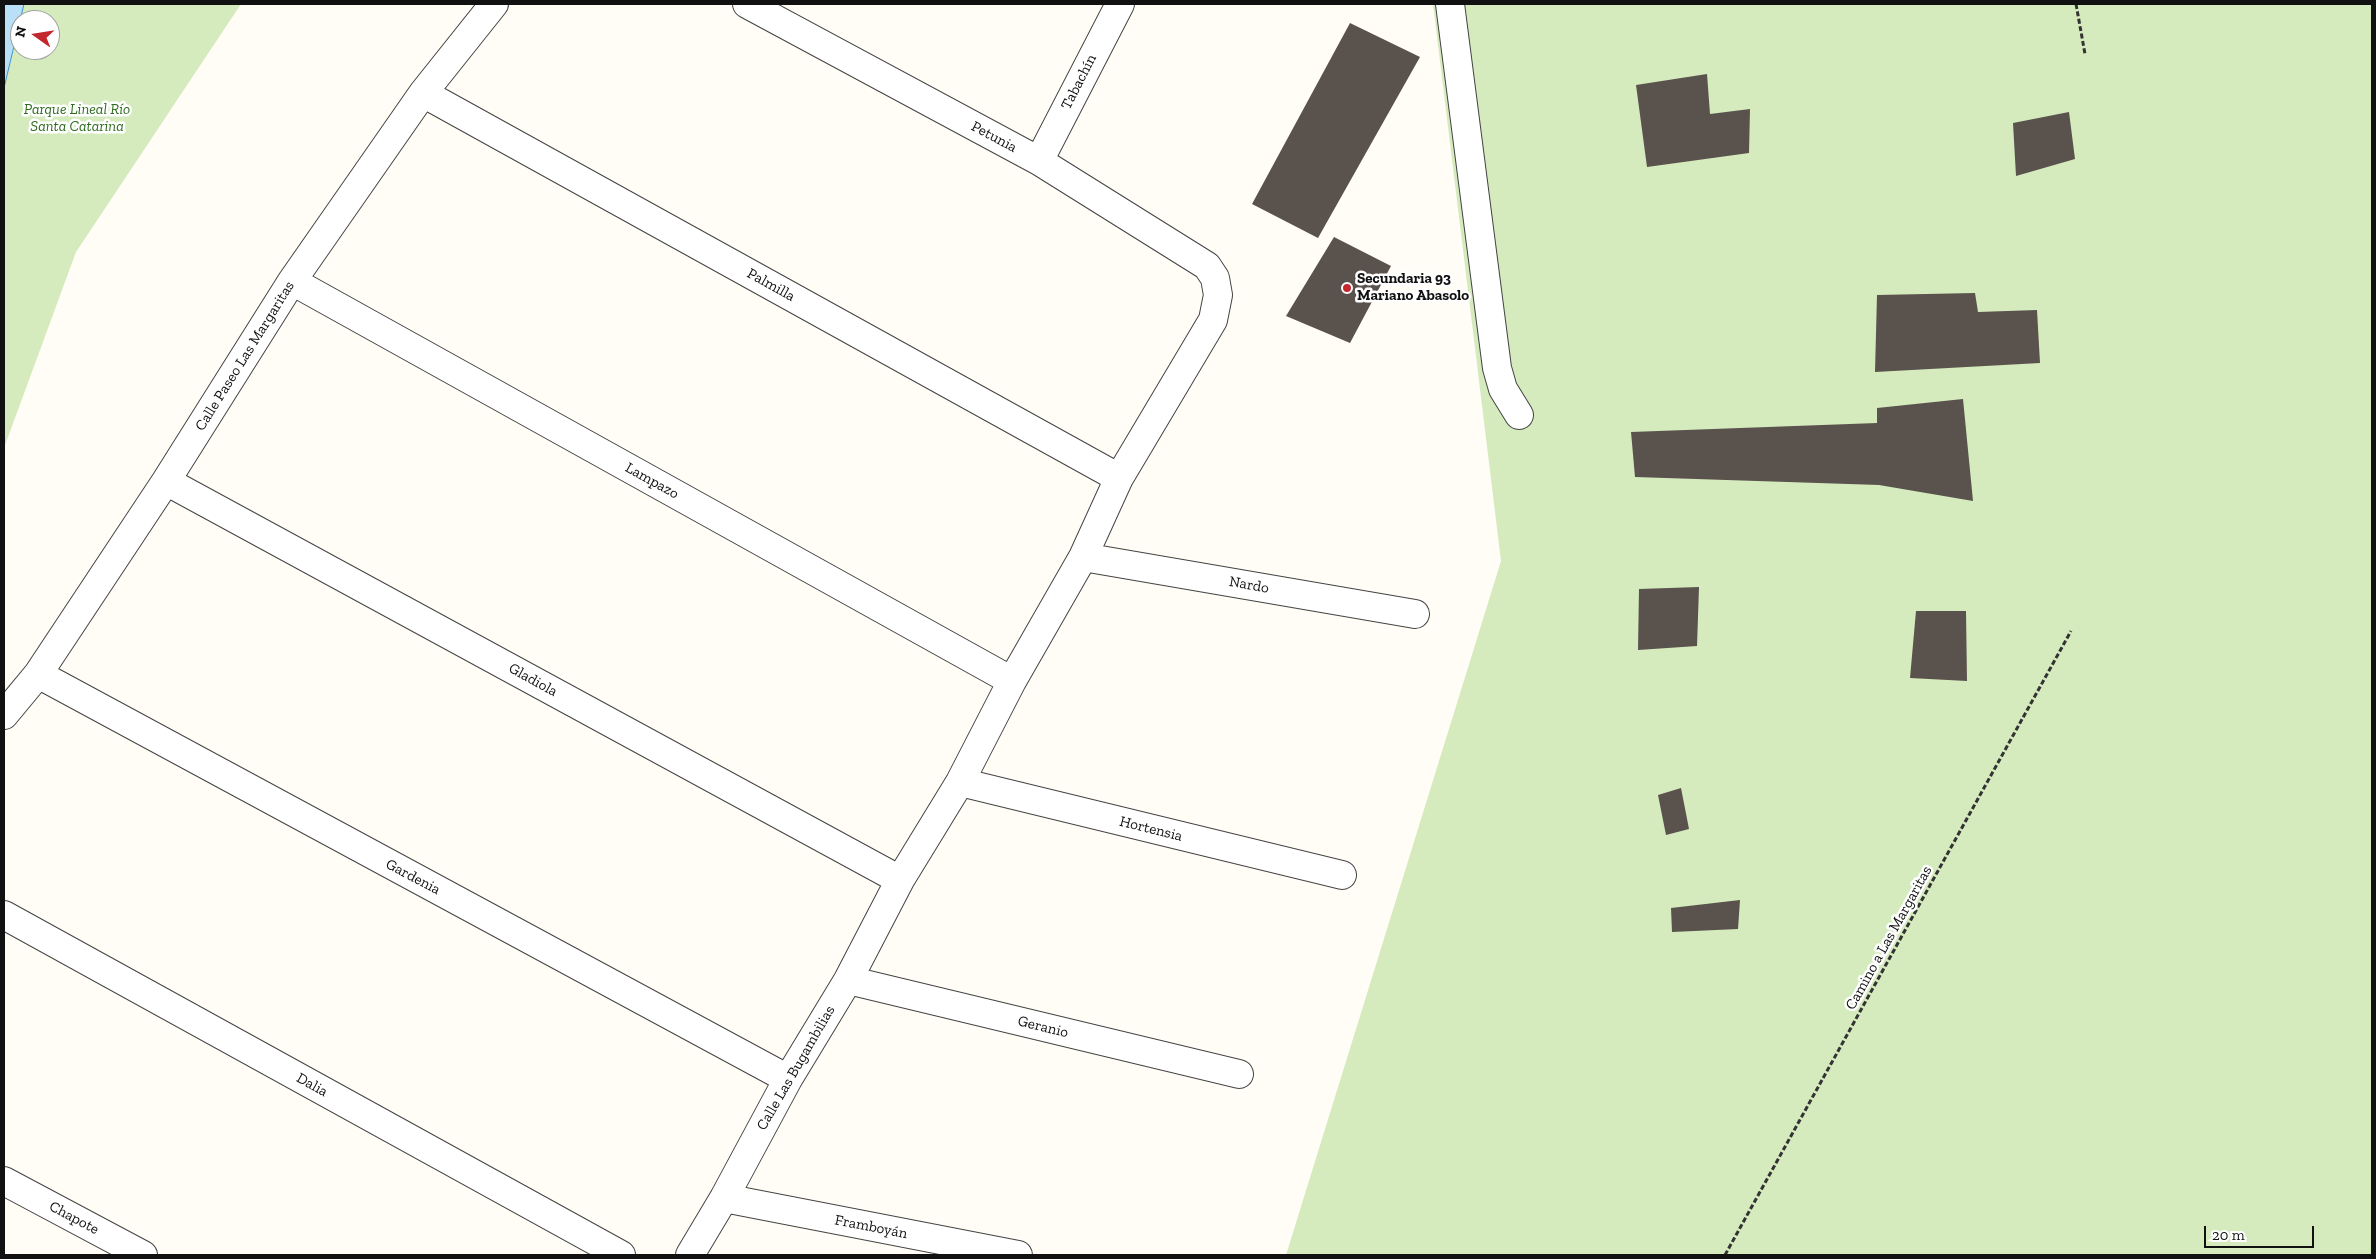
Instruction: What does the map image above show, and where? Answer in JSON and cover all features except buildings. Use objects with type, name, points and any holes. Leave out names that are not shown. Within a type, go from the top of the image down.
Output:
[{"type":"street","name":"Calle Paseo Las Margaritas","points":[[4,715],[38,674],[166,480],[292,281],[423,92],[494,4]]},
{"type":"street","name":"Petunia","points":[[747,4],[1039,161],[1207,266],[1215,278],[1218,295]]},
{"type":"street","name":"Tabachín","points":[[1039,161],[1120,4]]},
{"type":"street","points":[[1450,4],[1497,368],[1503,389],[1519,415]]},
{"type":"street","name":"Palmilla","points":[[423,92],[1118,478]]},
{"type":"street","name":"Lampazo","points":[[292,281],[1012,681]]},
{"type":"street","name":"Calle Las Bugambilias","points":[[690,1255],[724,1198],[788,1079],[848,980],[900,880],[960,782],[1012,681],[1084,557],[1118,478],[1213,320],[1218,295]]},
{"type":"street","name":"Gladiola","points":[[166,480],[900,880]]},
{"type":"street","name":"Nardo","points":[[1084,557],[1415,614]]},
{"type":"street","name":"Gardenia","points":[[38,674],[788,1079]]},
{"type":"street","name":"Hortensia","points":[[960,782],[1342,875]]},
{"type":"street","name":"Dalia","points":[[4,915],[621,1255]]},
{"type":"street","name":"Geranio","points":[[848,980],[1238,1074]]},
{"type":"street","name":"Chapote","points":[[4,1181],[143,1255]]},
{"type":"street","name":"Framboyán","points":[[724,1198],[1018,1255]]},
{"type":"path","points":[[2076,4],[2085,54]]},
{"type":"path","name":"Camino a Las Margaritas","points":[[1725,1255],[2071,631]]},
{"type":"green space","name":"Parque Lineal Río Santa Catarina","points":[[4,4],[241,4],[76,252],[4,448]]},
{"type":"green space","points":[[1433,4],[2372,4],[2372,1255],[1286,1255],[1501,561]]},
{"type":"water","points":[[4,4],[24,4],[23,10],[10,10],[11,60],[4,88]]},
{"type":"place","name":"Secundaria 93 Mariano Abasolo","points":[[1347,288]]}]
